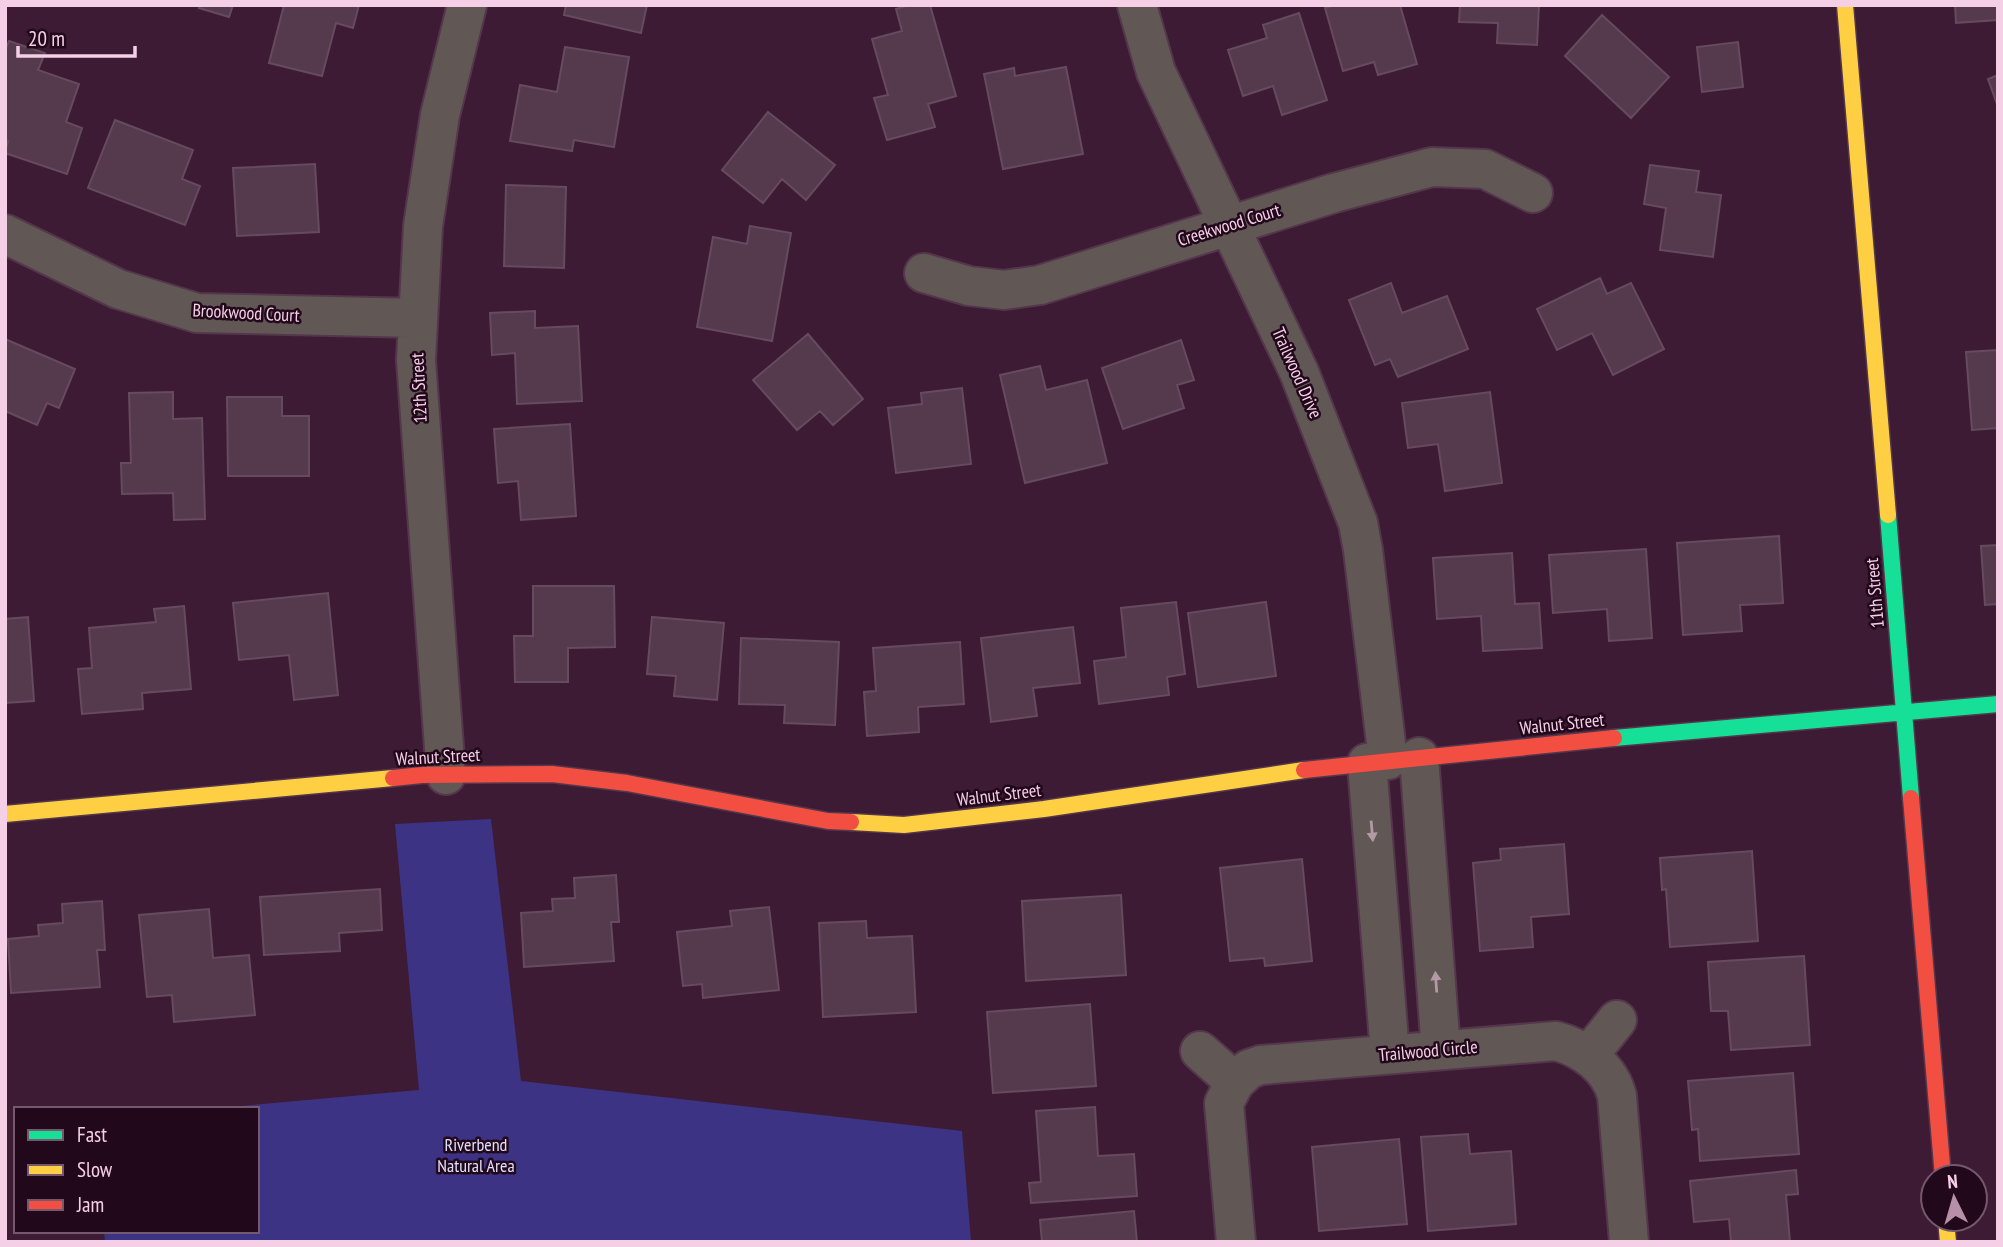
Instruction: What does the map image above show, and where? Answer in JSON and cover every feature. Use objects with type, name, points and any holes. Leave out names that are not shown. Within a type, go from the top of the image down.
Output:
[{"type":"street","name":"12th Street","points":[[446,775],[416,360],[424,226],[440,115],[467,5]]},
{"type":"street","name":"Trailwood Drive","points":[[1137,5],[1156,72],[1299,372],[1358,523],[1391,760]]},
{"type":"street","name":"11th Street","points":[[1844,5],[1942,1163]]},
{"type":"street","name":"Creekwood Court","points":[[924,273],[969,286],[1004,290],[1040,285],[1334,193],[1432,167],[1485,169],[1533,193]]},
{"type":"street","name":"Brookwood Court","points":[[5,234],[118,289],[197,313],[418,318]]},
{"type":"street","name":"Walnut Street","points":[[5,814],[446,775],[552,774],[627,783],[828,821],[904,825],[1044,809],[1391,760],[1791,720],[1998,704]]},
{"type":"street","points":[[1391,760],[1441,1050]]},
{"type":"street","points":[[1391,760],[1391,1054]]},
{"type":"street","points":[[1588,1056],[1617,1020]]},
{"type":"street","name":"Trailwood Circle","points":[[1235,1082],[1249,1069],[1261,1065],[1556,1041],[1570,1044],[1598,1063],[1614,1084],[1629,1242]]},
{"type":"street","points":[[1200,1051],[1235,1082],[1224,1103],[1236,1242]]},
{"type":"green space","name":"Riverbend Natural Area","points":[[491,819],[521,1081],[962,1131],[971,1242],[105,1242],[104,1233],[259,1233],[259,1107],[230,1107],[419,1090],[395,824]]},
{"type":"building","points":[[200,5],[233,5],[229,17],[199,8]]},
{"type":"building","points":[[284,5],[359,5],[353,28],[336,23],[322,76],[269,63]]},
{"type":"building","points":[[566,5],[647,5],[641,33],[564,15]]},
{"type":"building","points":[[909,5],[930,5],[956,96],[928,104],[935,127],[887,140],[874,98],[888,95],[872,39],[902,31],[896,9]]},
{"type":"building","points":[[1334,5],[1400,5],[1417,64],[1378,75],[1374,62],[1343,71],[1325,8]]},
{"type":"building","points":[[1460,5],[1539,5],[1537,45],[1497,43],[1498,23],[1459,22]]},
{"type":"building","points":[[1955,5],[1998,5],[1998,20],[1956,23]]},
{"type":"building","points":[[1299,13],[1327,100],[1282,115],[1273,86],[1243,96],[1228,50],[1267,38],[1263,25]]},
{"type":"building","points":[[1602,15],[1669,77],[1631,118],[1565,56]]},
{"type":"building","points":[[9,41],[45,53],[38,70],[79,84],[66,122],[82,128],[67,174],[5,153],[8,141],[5,140],[5,51]]},
{"type":"building","points":[[1738,42],[1743,87],[1702,92],[1697,47]]},
{"type":"building","points":[[565,47],[629,57],[614,147],[574,140],[572,151],[510,141],[520,85],[557,92]]},
{"type":"building","points":[[1066,67],[1083,154],[1003,169],[984,74],[1014,68],[1015,76]]},
{"type":"building","points":[[1998,75],[1998,107],[1988,79]]},
{"type":"building","points":[[768,112],[835,165],[806,200],[782,179],[763,203],[722,170]]},
{"type":"building","points":[[115,120],[193,150],[182,179],[200,186],[185,225],[88,188]]},
{"type":"building","points":[[315,164],[319,232],[237,236],[233,168]]},
{"type":"building","points":[[1650,165],[1699,171],[1696,192],[1721,195],[1713,257],[1660,250],[1666,208],[1644,204]]},
{"type":"building","points":[[506,185],[566,187],[564,268],[504,266]]},
{"type":"building","points":[[750,226],[791,233],[772,341],[697,327],[713,237],[747,244]]},
{"type":"building","points":[[1600,278],[1607,294],[1631,283],[1664,349],[1613,375],[1592,333],[1557,350],[1537,309]]},
{"type":"building","points":[[1391,283],[1402,313],[1447,296],[1468,349],[1398,377],[1390,359],[1375,365],[1349,300]]},
{"type":"building","points":[[535,311],[535,328],[578,326],[582,401],[517,404],[515,353],[492,355],[490,313]]},
{"type":"building","points":[[808,334],[863,399],[833,425],[820,411],[797,430],[753,380]]},
{"type":"building","points":[[5,339],[75,369],[59,408],[47,403],[37,425],[5,411]]},
{"type":"building","points":[[1181,340],[1194,380],[1177,385],[1184,408],[1123,429],[1102,368]]},
{"type":"building","points":[[1998,350],[1998,428],[1972,430],[1966,352]]},
{"type":"building","points":[[1040,366],[1046,390],[1087,380],[1107,463],[1025,483],[1000,375]]},
{"type":"building","points":[[962,388],[971,464],[896,473],[888,408],[922,404],[921,393]]},
{"type":"building","points":[[173,392],[173,419],[202,418],[205,519],[174,520],[173,493],[122,494],[121,463],[131,463],[129,393]]},
{"type":"building","points":[[1490,392],[1502,483],[1445,491],[1438,444],[1408,448],[1402,403]]},
{"type":"building","points":[[227,397],[282,397],[282,416],[309,416],[309,476],[228,476]]},
{"type":"building","points":[[570,424],[576,516],[521,520],[518,481],[498,483],[494,429]]},
{"type":"building","points":[[1779,536],[1783,603],[1740,605],[1742,631],[1683,635],[1677,543]]},
{"type":"building","points":[[1998,545],[1998,604],[1985,605],[1981,546]]},
{"type":"building","points":[[1646,549],[1652,638],[1609,641],[1607,609],[1553,613],[1549,555]]},
{"type":"building","points":[[1512,553],[1515,604],[1539,603],[1542,648],[1483,651],[1481,616],[1437,619],[1433,558]]},
{"type":"building","points":[[533,586],[614,586],[615,647],[568,648],[568,682],[515,682],[514,636],[533,636]]},
{"type":"building","points":[[328,593],[338,695],[294,700],[289,655],[239,660],[233,603]]},
{"type":"building","points":[[1176,602],[1185,674],[1167,677],[1169,695],[1099,704],[1094,661],[1126,657],[1121,608]]},
{"type":"building","points":[[1266,602],[1276,676],[1198,687],[1188,613]]},
{"type":"building","points":[[184,606],[191,689],[142,693],[143,709],[82,714],[78,669],[92,668],[89,628],[156,622],[154,609]]},
{"type":"building","points":[[28,617],[34,701],[5,703],[5,619]]},
{"type":"building","points":[[652,617],[724,623],[717,700],[674,696],[676,676],[647,674]]},
{"type":"building","points":[[1073,627],[1080,683],[1033,688],[1037,716],[991,722],[981,638]]},
{"type":"building","points":[[741,638],[839,642],[835,725],[784,723],[785,705],[739,704]]},
{"type":"building","points":[[960,642],[964,704],[918,707],[919,732],[867,736],[864,692],[876,691],[873,648]]},
{"type":"building","points":[[1564,844],[1569,914],[1531,917],[1533,947],[1480,951],[1473,863],[1501,860],[1500,849]]},
{"type":"building","points":[[1752,851],[1758,941],[1670,947],[1666,889],[1662,890],[1660,858]]},
{"type":"building","points":[[1302,859],[1312,961],[1265,966],[1264,958],[1230,961],[1220,868]]},
{"type":"building","points":[[616,875],[619,922],[611,922],[614,961],[524,967],[521,913],[553,911],[552,899],[575,898],[574,878]]},
{"type":"building","points":[[380,889],[382,930],[339,933],[340,951],[264,955],[260,897]]},
{"type":"building","points":[[1121,895],[1126,975],[1026,981],[1022,901]]},
{"type":"building","points":[[102,901],[105,950],[97,950],[100,987],[11,993],[8,939],[39,936],[38,925],[63,923],[62,904]]},
{"type":"building","points":[[769,907],[779,990],[703,998],[702,984],[683,986],[677,932],[732,926],[730,911]]},
{"type":"building","points":[[209,909],[213,958],[249,955],[255,1015],[174,1022],[172,995],[147,997],[139,915]]},
{"type":"building","points":[[866,921],[867,938],[912,936],[916,1012],[823,1017],[819,923]]},
{"type":"building","points":[[1804,956],[1810,1045],[1731,1050],[1728,1011],[1711,1011],[1708,962]]},
{"type":"building","points":[[1090,1004],[1096,1086],[993,1093],[987,1012]]},
{"type":"building","points":[[1793,1073],[1799,1154],[1700,1161],[1698,1129],[1692,1130],[1688,1081]]},
{"type":"building","points":[[1095,1107],[1098,1156],[1134,1154],[1137,1196],[1031,1203],[1029,1183],[1041,1182],[1036,1111]]},
{"type":"building","points":[[1468,1134],[1470,1154],[1511,1151],[1516,1224],[1428,1231],[1421,1137]]},
{"type":"building","points":[[1399,1139],[1407,1224],[1319,1231],[1312,1147]]},
{"type":"building","points":[[1796,1170],[1798,1194],[1786,1195],[1790,1242],[1731,1242],[1729,1219],[1694,1222],[1690,1181]]},
{"type":"building","points":[[1134,1211],[1137,1242],[1042,1242],[1040,1220]]},
{"type":"traffic: fast","points":[[1888,515],[1911,798]]},
{"type":"traffic: fast","points":[[1614,738],[1998,704]]},
{"type":"traffic: slow","points":[[1845,5],[1888,515]]},
{"type":"traffic: slow","points":[[851,822],[904,825],[1044,809],[1304,770]]},
{"type":"traffic: slow","points":[[5,814],[393,778]]},
{"type":"traffic: slow","points":[[1947,1233],[1948,1242]]},
{"type":"traffic: jam","points":[[1304,770],[1614,738]]},
{"type":"traffic: jam","points":[[393,778],[422,775],[552,774],[627,783],[828,821],[851,822]]},
{"type":"traffic: jam","points":[[1911,798],[1942,1163]]}]
